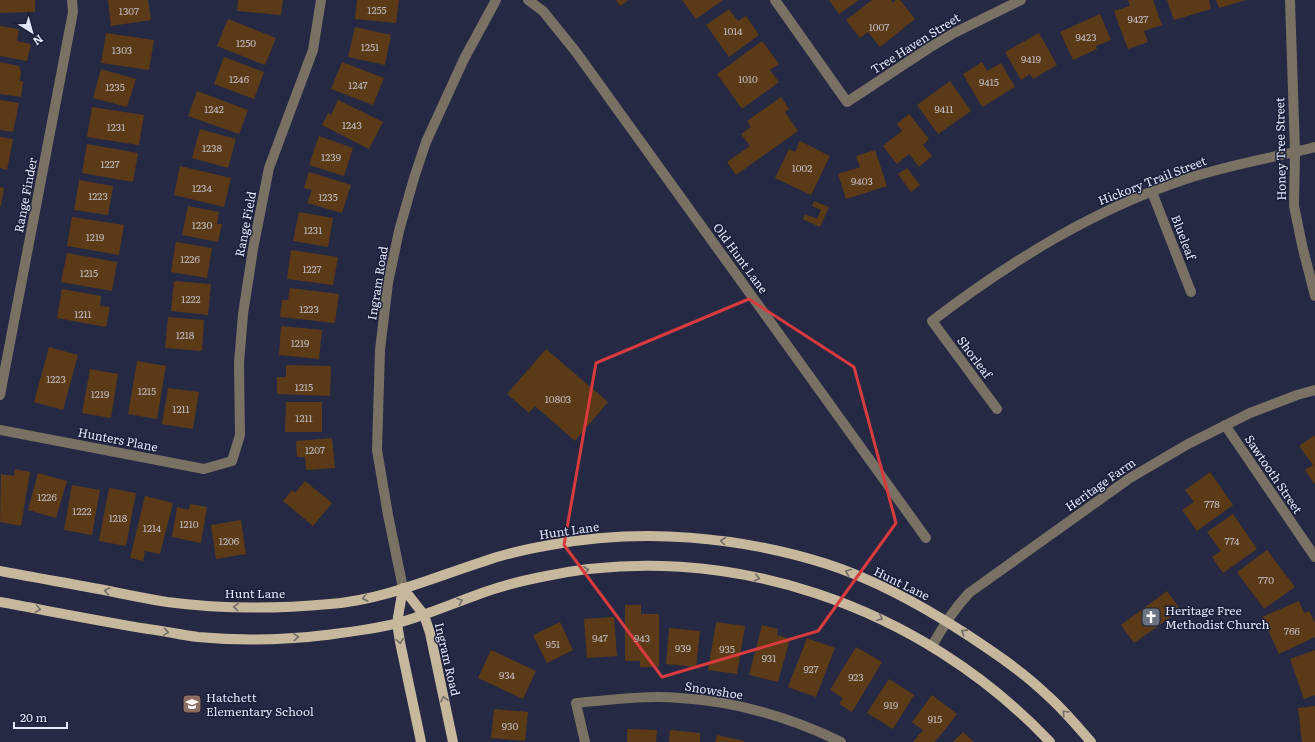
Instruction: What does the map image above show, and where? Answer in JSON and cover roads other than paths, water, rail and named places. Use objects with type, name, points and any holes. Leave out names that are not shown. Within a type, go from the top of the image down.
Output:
[{"type":"main road","name":"Hunt Lane","points":[[0,571],[168,602],[258,608],[332,604],[358,600],[430,580],[485,561],[551,545],[612,538],[672,537],[731,542],[792,554],[828,564],[915,602],[982,644],[1029,679],[1067,714],[1091,742]]},
{"type":"main road","points":[[0,602],[196,636],[240,639],[325,635],[397,623],[424,615],[484,592],[543,576],[634,566],[682,568],[731,573],[760,578],[820,594],[882,619],[932,646],[990,686],[1050,742]]},
{"type":"main road","name":"Ingram Road","points":[[403,588],[424,615],[430,633],[453,742]]},
{"type":"main road","name":"Ingram Road","points":[[403,588],[397,623],[421,742]]},
{"type":"street","name":"Range Finder","points":[[0,396],[73,12],[72,0]]},
{"type":"street","name":"Range Field","points":[[232,461],[240,435],[239,364],[243,314],[252,249],[269,168],[312,50],[321,0]]},
{"type":"street","name":"Ingram Road","points":[[403,588],[388,516],[377,450],[380,350],[388,283],[399,231],[426,142],[464,59],[496,0]]},
{"type":"street","name":"Old Hunt Lane","points":[[528,0],[543,11],[576,52],[926,538]]},
{"type":"street","name":"Tree Haven Street","points":[[775,0],[847,102],[954,33],[1021,0]]},
{"type":"street","name":"Honey Tree Street","points":[[1290,0],[1295,152],[1294,206],[1315,296]]},
{"type":"street","name":"Hickory Trail Street","points":[[932,321],[995,275],[1066,232],[1113,207],[1185,179],[1216,170],[1315,147]]},
{"type":"street","name":"Blueleaf","points":[[1152,192],[1190,292]]},
{"type":"street","name":"Shorleaf","points":[[932,321],[997,409]]},
{"type":"street","name":"Heritage Farm","points":[[932,646],[946,621],[969,593],[1130,478],[1188,444],[1250,413],[1297,395],[1315,390]]},
{"type":"street","name":"Sawtooth Street","points":[[1225,425],[1315,557]]},
{"type":"street","name":"Hunters Plane","points":[[0,430],[204,468],[232,461]]},
{"type":"street","name":"Snowshoe","points":[[585,742],[576,703],[634,698],[680,698],[720,702],[774,716],[830,736],[841,742]]},
{"type":"place","name":"Heritage Free Methodist Church","points":[[1151,617]]},
{"type":"place","name":"Hatchett Elementary School","points":[[192,704]]}]
